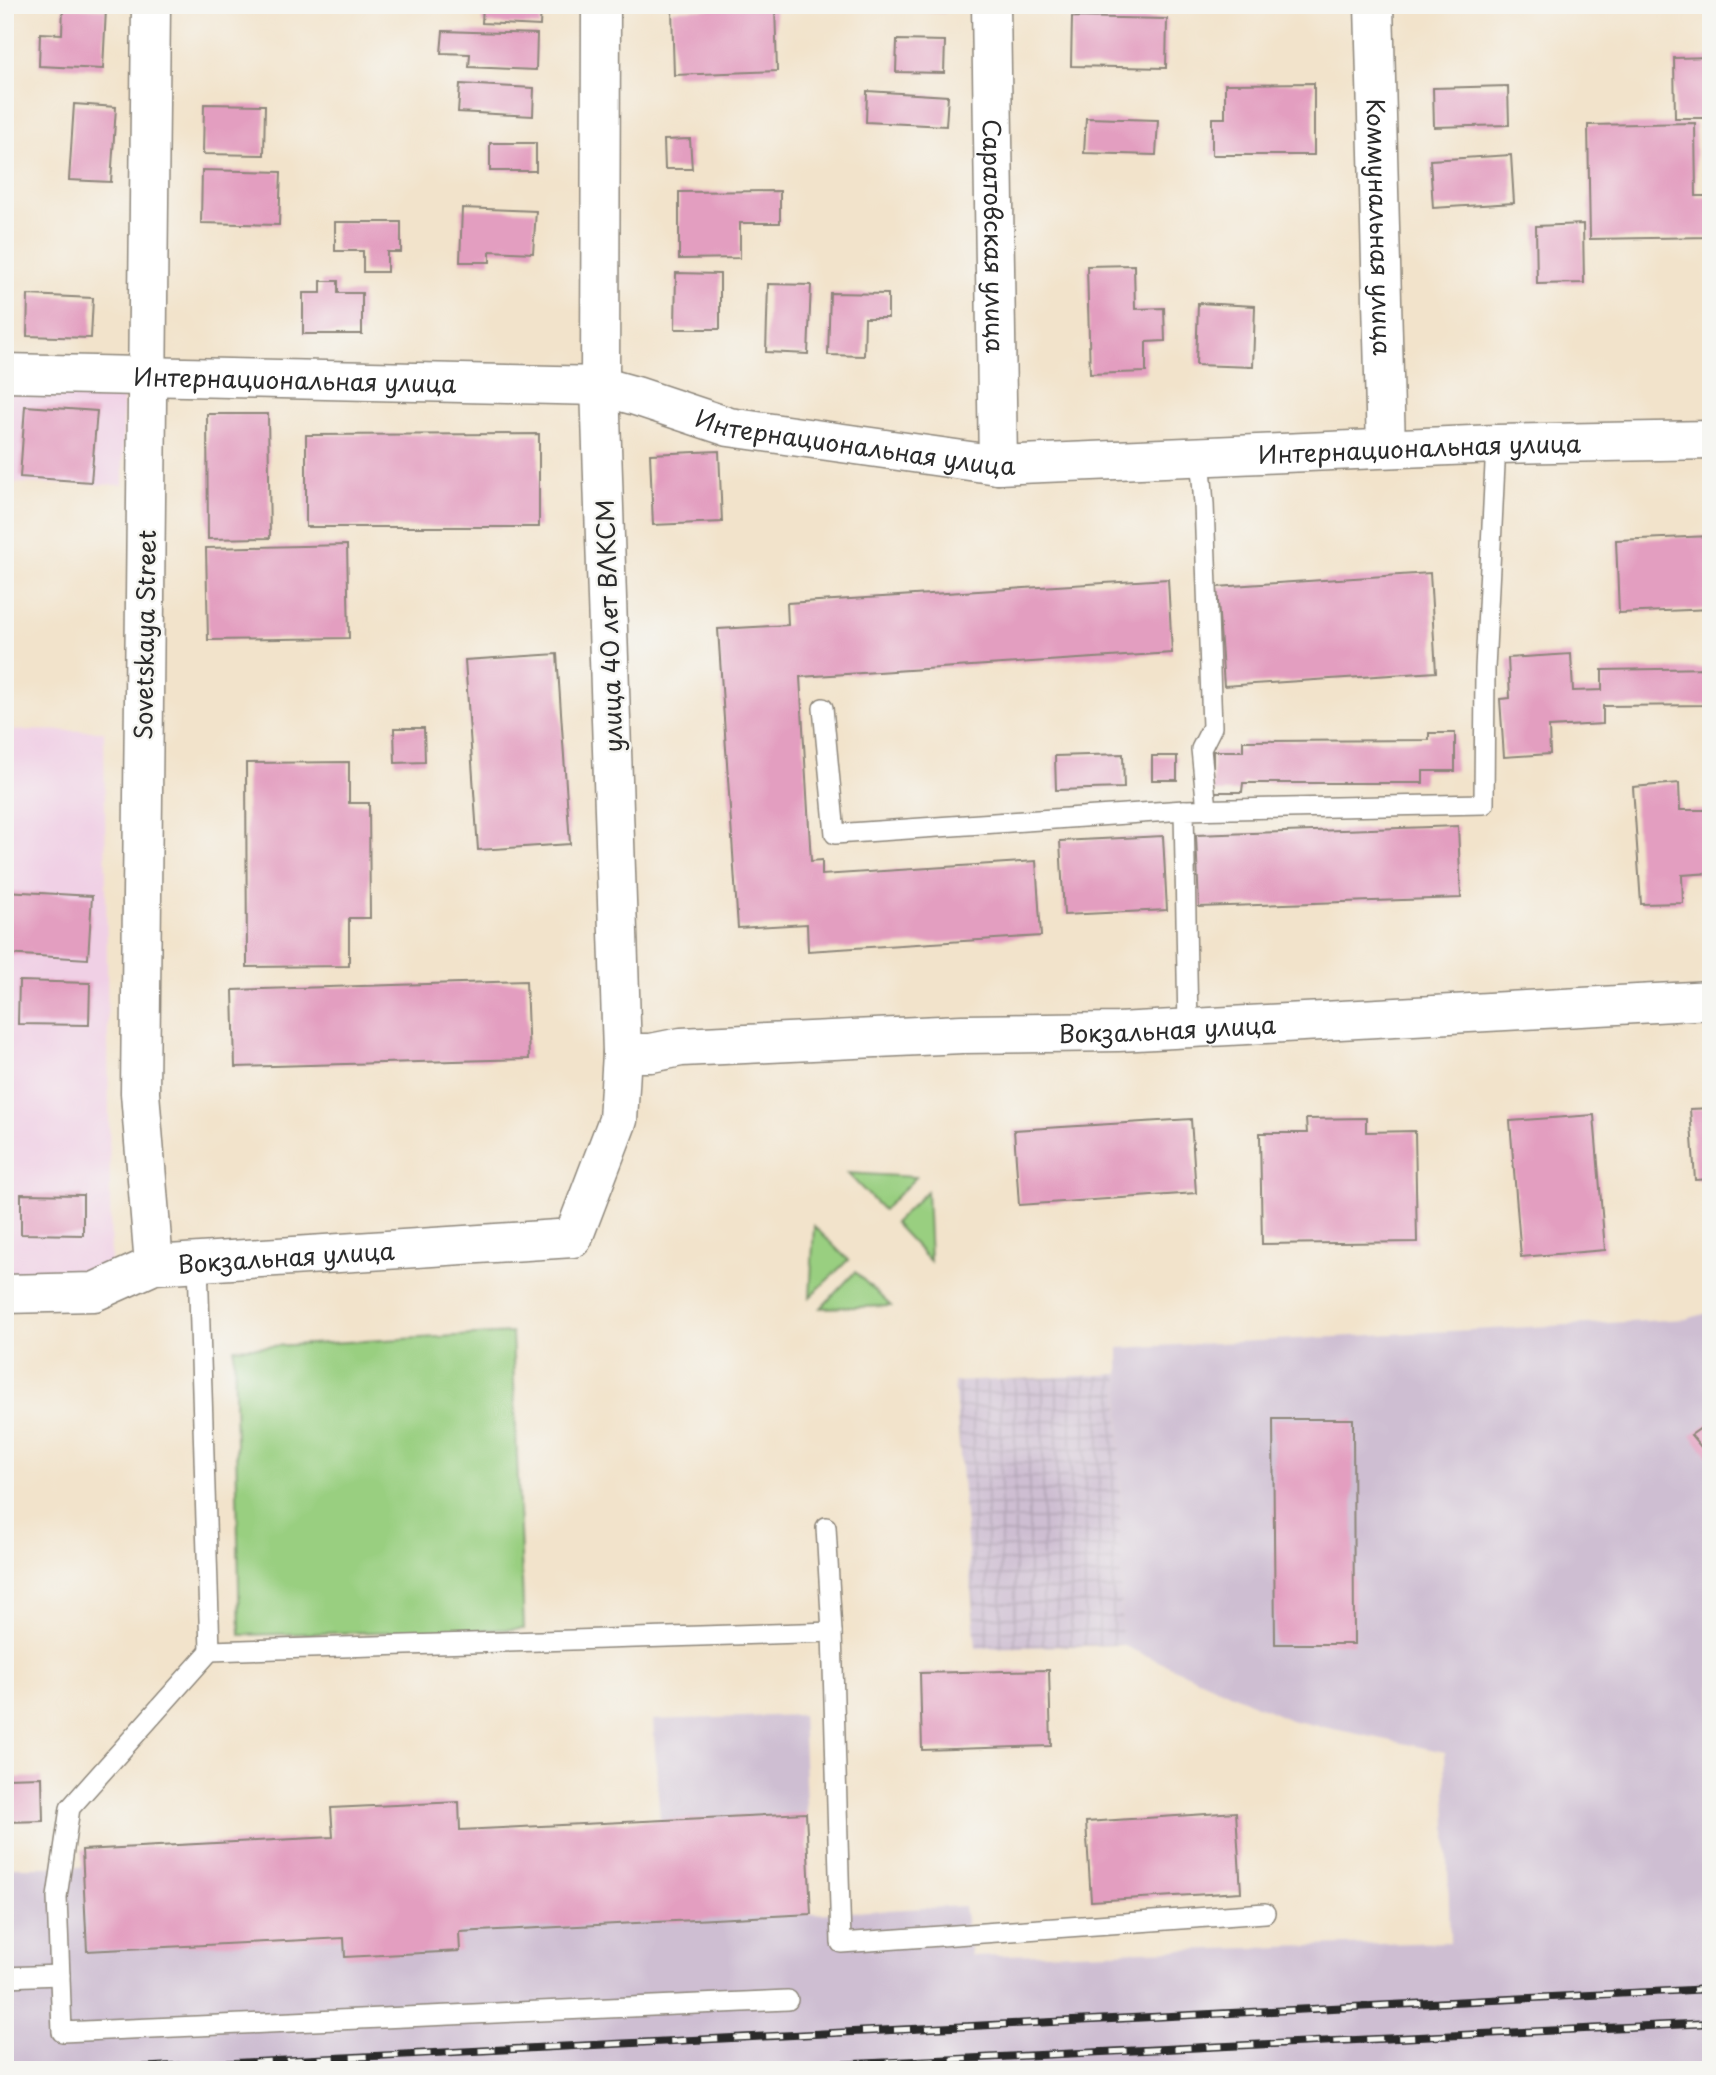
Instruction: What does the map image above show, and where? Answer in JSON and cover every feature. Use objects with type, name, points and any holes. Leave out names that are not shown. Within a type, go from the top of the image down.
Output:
[{"type":"street","name":"Sovetskaya Street","points":[[151,5],[140,1093],[154,1265]]},
{"type":"street","name":"улица 40 лет ВЛКСМ","points":[[573,1238],[618,1120],[622,1053],[600,386],[601,5]]},
{"type":"street","name":"Саратовская улица","points":[[991,5],[998,465]]},
{"type":"street","name":"Коммунальная улица","points":[[1374,5],[1386,448]]},
{"type":"street","name":"Интернациональная улица","points":[[5,373],[600,386],[729,428],[998,465],[1496,444],[1711,440]]},
{"type":"street","name":"Вокзальная улица","points":[[622,1053],[651,1053],[681,1047],[949,1035],[1118,1032],[1711,999]]},
{"type":"street","name":"Вокзальная улица","points":[[5,1294],[94,1292],[154,1265],[573,1238]]},
{"type":"lane","points":[[822,708],[835,834],[1184,810],[1484,804],[1485,669],[1496,444]]},
{"type":"lane","points":[[1200,456],[1212,727],[1201,749],[1207,809]]},
{"type":"lane","points":[[1184,810],[1188,1028]]},
{"type":"lane","points":[[198,1262],[210,1651],[70,1808],[57,1897],[62,2032],[788,2000]]},
{"type":"lane","points":[[826,1527],[832,1632],[841,1943],[1265,1913]]},
{"type":"lane","points":[[210,1651],[832,1632]]},
{"type":"lane","points":[[5,1977],[60,1975]]},
{"type":"shaded area","points":[[5,385],[123,386],[123,485],[5,483]]},
{"type":"shaded area","points":[[5,730],[104,731],[111,1271],[5,1275]]},
{"type":"shaded area","points":[[1711,1312],[1711,2070],[5,2070],[5,1867],[82,1867],[82,1850],[332,1837],[331,1808],[459,1802],[461,1830],[660,1820],[653,1720],[802,1715],[811,1914],[964,1906],[971,1956],[1450,1942],[1445,1752],[1290,1720],[1122,1645],[1119,1348],[1686,1319]]},
{"type":"shaded area","points":[[1119,1374],[1122,1645],[976,1648],[954,1382]]},
{"type":"green space","points":[[847,1173],[916,1177],[883,1210]]},
{"type":"green space","points":[[927,1191],[930,1261],[894,1223]]},
{"type":"green space","points":[[814,1226],[848,1260],[810,1297]]},
{"type":"green space","points":[[855,1272],[891,1306],[821,1308]]},
{"type":"green space","points":[[512,1333],[524,1629],[240,1635],[234,1348]]},
{"type":"building","points":[[483,5],[541,5],[540,26],[482,23]]},
{"type":"building","points":[[888,5],[945,5],[945,13],[888,10]]},
{"type":"building","points":[[775,6],[777,71],[674,75],[672,10]]},
{"type":"building","points":[[63,7],[106,9],[103,69],[39,66],[40,33],[62,34]]},
{"type":"building","points":[[1072,17],[1167,19],[1166,68],[1071,66]]},
{"type":"building","points":[[443,31],[537,34],[536,70],[469,67],[470,54],[441,53]]},
{"type":"building","points":[[897,40],[945,41],[944,73],[896,72]]},
{"type":"building","points":[[1711,57],[1711,118],[1675,118],[1674,58]]},
{"type":"building","points":[[1314,83],[1314,155],[1212,155],[1212,118],[1225,118],[1225,84]]},
{"type":"building","points":[[460,84],[534,88],[533,116],[458,112]]},
{"type":"building","points":[[1508,86],[1509,125],[1434,127],[1433,88]]},
{"type":"building","points":[[867,91],[948,96],[946,126],[866,122]]},
{"type":"building","points":[[74,104],[116,107],[111,182],[69,180]]},
{"type":"building","points":[[204,104],[265,105],[264,155],[203,154]]},
{"type":"building","points":[[1086,118],[1158,120],[1156,155],[1084,153]]},
{"type":"building","points":[[1695,123],[1696,196],[1711,196],[1711,237],[1590,239],[1588,125]]},
{"type":"building","points":[[690,139],[692,169],[665,169],[664,140]]},
{"type":"building","points":[[490,143],[536,143],[536,171],[490,171]]},
{"type":"building","points":[[1511,155],[1514,203],[1433,208],[1430,160]]},
{"type":"building","points":[[202,170],[281,172],[279,225],[201,223]]},
{"type":"building","points":[[780,191],[780,223],[740,223],[740,258],[679,259],[679,192]]},
{"type":"building","points":[[462,208],[536,211],[533,253],[490,251],[490,262],[460,262]]},
{"type":"building","points":[[335,222],[401,222],[401,252],[387,252],[387,272],[363,272],[363,251],[335,251]]},
{"type":"building","points":[[1583,224],[1584,283],[1537,284],[1536,226]]},
{"type":"building","points":[[1134,265],[1135,309],[1164,308],[1165,341],[1146,342],[1146,372],[1090,374],[1087,266]]},
{"type":"building","points":[[676,273],[720,274],[720,329],[675,329]]},
{"type":"building","points":[[321,281],[338,281],[338,293],[362,293],[362,334],[303,334],[303,293],[321,293]]},
{"type":"building","points":[[768,284],[811,285],[808,354],[766,352]]},
{"type":"building","points":[[830,293],[888,294],[888,318],[865,318],[864,356],[828,355]]},
{"type":"building","points":[[28,295],[93,298],[91,338],[27,336]]},
{"type":"building","points":[[1198,303],[1255,306],[1253,367],[1196,365]]},
{"type":"building","points":[[25,406],[97,411],[91,482],[20,477]]},
{"type":"building","points":[[207,414],[268,414],[270,538],[208,539]]},
{"type":"building","points":[[539,434],[539,527],[306,527],[306,435]]},
{"type":"building","points":[[719,451],[722,522],[653,525],[650,454]]},
{"type":"building","points":[[1711,536],[1711,609],[1619,613],[1616,540]]},
{"type":"building","points":[[347,545],[349,638],[208,640],[206,548]]},
{"type":"building","points":[[1430,573],[1436,672],[1224,686],[1217,587]]},
{"type":"building","points":[[1168,579],[1172,653],[800,677],[811,861],[822,860],[822,875],[1036,861],[1041,936],[808,951],[807,924],[738,928],[718,629],[788,625],[787,603]]},
{"type":"building","points":[[557,654],[570,844],[478,850],[465,660]]},
{"type":"building","points":[[1571,654],[1573,691],[1602,690],[1602,670],[1711,668],[1711,705],[1603,706],[1603,724],[1549,727],[1550,754],[1504,757],[1500,699],[1510,698],[1508,658]]},
{"type":"building","points":[[394,728],[424,728],[425,762],[395,763]]},
{"type":"building","points":[[1429,733],[1455,733],[1455,771],[1423,771],[1423,783],[1243,783],[1242,792],[1213,792],[1213,751],[1243,751],[1243,741],[1429,740]]},
{"type":"building","points":[[1123,754],[1124,788],[1056,790],[1055,756]]},
{"type":"building","points":[[1152,756],[1177,756],[1177,780],[1152,780]]},
{"type":"building","points":[[349,762],[349,803],[369,803],[370,918],[349,918],[349,966],[247,967],[246,763]]},
{"type":"building","points":[[1679,783],[1680,810],[1711,810],[1711,873],[1682,875],[1683,903],[1641,904],[1633,787]]},
{"type":"building","points":[[1458,826],[1461,898],[1199,907],[1196,835]]},
{"type":"building","points":[[1163,836],[1167,910],[1064,915],[1060,841]]},
{"type":"building","points":[[5,891],[92,896],[88,959],[5,954]]},
{"type":"building","points":[[19,981],[90,983],[89,1025],[18,1024]]},
{"type":"building","points":[[526,981],[529,1059],[235,1067],[233,990]]},
{"type":"building","points":[[1711,1108],[1711,1179],[1695,1180],[1690,1109]]},
{"type":"building","points":[[1594,1115],[1605,1250],[1521,1257],[1510,1121]]},
{"type":"building","points":[[1366,1118],[1366,1132],[1415,1131],[1417,1242],[1262,1244],[1260,1133],[1307,1133],[1306,1119]]},
{"type":"building","points":[[1191,1119],[1196,1193],[1019,1205],[1014,1130]]},
{"type":"building","points":[[21,1194],[83,1195],[83,1235],[21,1234]]},
{"type":"building","points":[[1273,1419],[1353,1419],[1354,1644],[1275,1644]]},
{"type":"building","points":[[1711,1421],[1711,1459],[1691,1435]]},
{"type":"building","points":[[1049,1670],[1051,1746],[922,1750],[920,1673]]},
{"type":"building","points":[[42,1777],[43,1821],[5,1822],[5,1778]]},
{"type":"building","points":[[459,1802],[460,1830],[806,1813],[811,1914],[459,1932],[460,1951],[345,1957],[344,1938],[87,1951],[82,1850],[333,1837],[331,1808]]},
{"type":"building","points":[[1236,1812],[1241,1892],[1091,1901],[1086,1822]]},
{"type":"railway","points":[[95,2070],[1711,1989]]},
{"type":"railway","points":[[727,2070],[1711,2023]]}]
